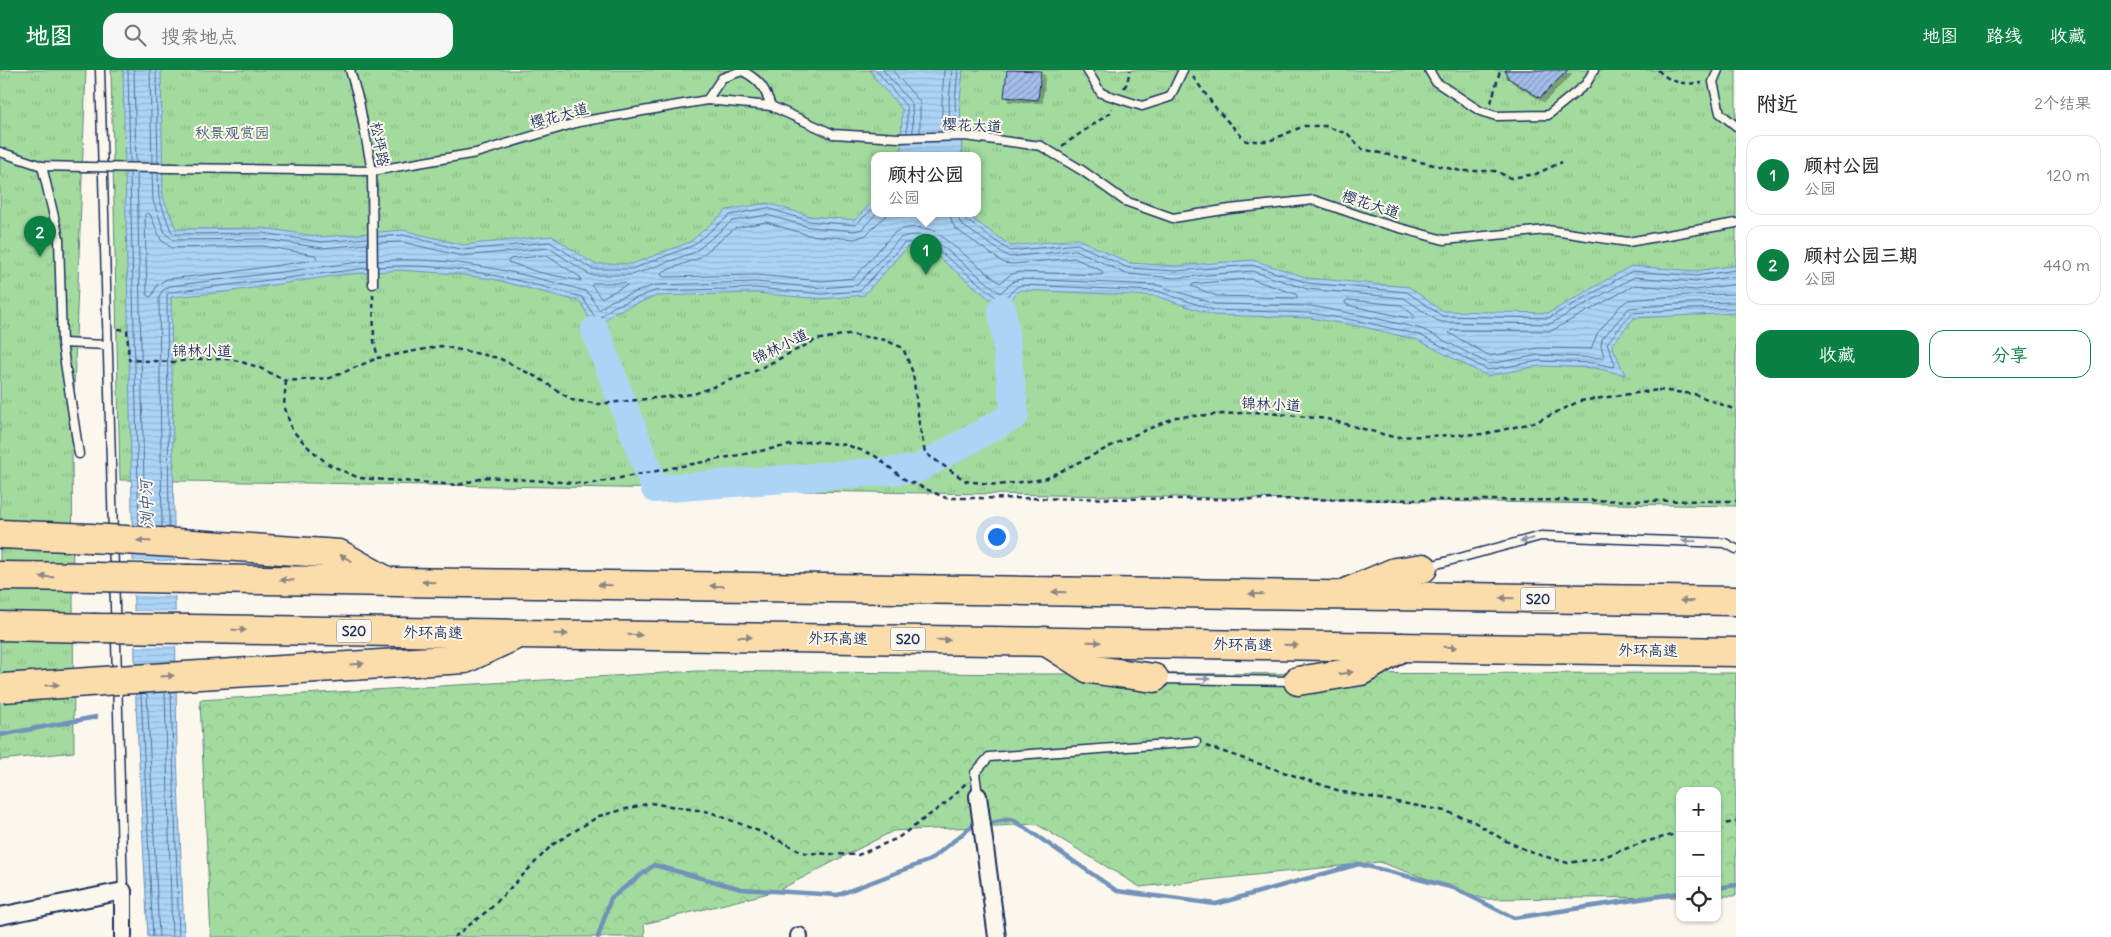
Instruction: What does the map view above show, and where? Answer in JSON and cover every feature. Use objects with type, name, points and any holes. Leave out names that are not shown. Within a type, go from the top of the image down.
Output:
[{"type":"highway","points":[[0,534],[339,554],[388,582]]},
{"type":"highway","points":[[1340,596],[1395,572],[1423,568]]},
{"type":"highway","name":"S20","points":[[0,576],[1736,601]]},
{"type":"highway","name":"外环高速","points":[[0,626],[1736,652]]},
{"type":"highway","points":[[0,688],[465,658],[518,634]]},
{"type":"highway","points":[[1045,642],[1089,669],[1154,678]]},
{"type":"highway","points":[[1298,681],[1361,671],[1402,647]]},
{"type":"street","points":[[978,796],[997,937]]},
{"type":"street","points":[[0,916],[122,891],[124,937]]},
{"type":"lane","points":[[100,70],[122,891]]},
{"type":"lane","name":"松坪路","points":[[350,70],[359,101],[372,171],[373,284]]},
{"type":"lane","points":[[707,100],[722,78],[742,70],[757,78],[771,106]]},
{"type":"lane","points":[[1087,70],[1101,93],[1142,106],[1170,97],[1183,71]]},
{"type":"lane","points":[[1429,70],[1436,82],[1480,111],[1496,116],[1548,115],[1586,84],[1594,70]]},
{"type":"lane","points":[[1718,70],[1713,82],[1720,113],[1736,126]]},
{"type":"lane","name":"樱花大道","points":[[0,152],[42,166],[372,171],[476,153],[579,122],[707,100],[771,106],[833,134],[899,138],[965,136],[1041,146],[1083,171],[1125,201],[1173,218],[1230,209],[1314,200],[1378,222],[1444,240],[1547,230],[1628,242],[1736,222]]},
{"type":"lane","points":[[42,166],[59,238],[62,343],[79,454]]},
{"type":"lane","points":[[62,343],[107,345]]},
{"type":"lane","points":[[1423,568],[1540,536],[1725,543],[1736,549]]},
{"type":"lane","points":[[1154,678],[1298,681]]},
{"type":"lane","points":[[978,796],[975,773],[989,757],[1196,742]]},
{"type":"path","points":[[1052,152],[1110,113],[1116,98],[1127,83],[1130,70]]},
{"type":"path","points":[[1658,70],[1665,77],[1681,84],[1713,82]]},
{"type":"path","points":[[1183,71],[1194,77],[1218,112],[1246,141],[1269,141],[1304,126],[1325,126],[1348,134],[1362,149],[1461,171],[1495,171],[1511,178],[1536,174],[1562,162]]},
{"type":"path","points":[[1480,111],[1492,101],[1500,71]]},
{"type":"path","points":[[373,284],[374,340],[378,358],[330,378],[286,381],[284,405],[292,430],[309,448],[328,464],[359,478],[458,484],[487,477],[589,484],[812,442],[847,445],[874,455],[904,479],[946,498],[1736,500]]},
{"type":"path","name":"锦林小道","points":[[106,328],[128,330],[129,360],[173,362],[197,359],[231,359],[258,367],[286,381]]},
{"type":"path","name":"锦林小道","points":[[378,358],[441,346],[499,358],[540,379],[572,400],[599,404],[694,394],[755,371],[816,340],[848,334],[885,340],[903,348],[913,373],[924,453],[966,481],[997,485],[1044,479],[1123,440],[1176,417],[1258,412],[1327,419],[1393,437],[1485,434],[1536,422],[1580,401],[1658,390],[1694,394],[1736,410]]},
{"type":"path","points":[[1196,742],[1343,792],[1446,811],[1471,820],[1504,840],[1568,863],[1601,858],[1644,842],[1676,834]]},
{"type":"path","points":[[454,937],[491,908],[552,845],[600,816],[650,803],[710,812],[761,832],[805,853],[858,855],[898,838],[947,802],[975,773]]},
{"type":"path","points":[[1721,824],[1736,822]]},
{"type":"green space","points":[[0,70],[86,70],[72,444],[74,752],[0,760]]},
{"type":"green space","name":"秋景观赏园","points":[[111,70],[1736,70],[1736,506],[120,480]]},
{"type":"green space","points":[[698,671],[1036,674],[1736,673],[1736,896],[1721,896],[1721,787],[1676,787],[1676,897],[1485,899],[1379,862],[1140,887],[1036,824],[893,831],[777,891],[644,924],[645,937],[211,937],[200,700]]},
{"type":"water","name":"浏中河","points":[[123,70],[161,70],[163,197],[176,229],[264,228],[321,237],[403,230],[463,245],[552,236],[594,264],[632,264],[690,242],[727,210],[767,203],[810,216],[855,220],[871,203],[871,217],[970,217],[1011,246],[1078,239],[1129,263],[1176,266],[1253,260],[1308,278],[1409,287],[1442,311],[1549,313],[1631,266],[1696,271],[1736,265],[1736,313],[1634,318],[1612,345],[1625,375],[1595,368],[1539,366],[1487,376],[1418,340],[1364,327],[1310,318],[1213,315],[1156,296],[1020,290],[1002,309],[926,247],[907,247],[864,295],[822,299],[755,293],[656,296],[615,312],[595,330],[581,302],[493,279],[456,274],[400,270],[340,275],[226,292],[171,297],[177,754],[184,937],[148,937],[136,705]]},
{"type":"water","points":[[870,70],[963,70],[960,101],[962,152],[901,152],[902,109],[876,80]]},
{"type":"pier","points":[[132,561],[177,561],[177,596],[132,595]]},
{"type":"pier","points":[[132,611],[177,612],[178,646],[133,646]]},
{"type":"building","points":[[1007,70],[1041,71],[1038,100],[1004,97]]},
{"type":"building","points":[[1505,70],[1568,70],[1540,98],[1508,78]]},
{"type":"waterway","points":[[595,330],[655,489],[917,469],[1015,415],[1002,309]]},
{"type":"waterway","points":[[0,735],[96,717]]},
{"type":"waterway","points":[[985,824],[1012,819],[1117,891],[1216,904],[1359,864],[1454,888],[1514,918],[1676,894]]},
{"type":"waterway","points":[[598,937],[611,898],[654,865],[741,889],[838,895],[930,860],[971,827],[977,825]]},
{"type":"waterway","points":[[1721,887],[1736,885]]},
{"type":"place","name":"顾村公园三期","points":[[40,257]]},
{"type":"place","name":"顾村公园","points":[[926,275]]}]
